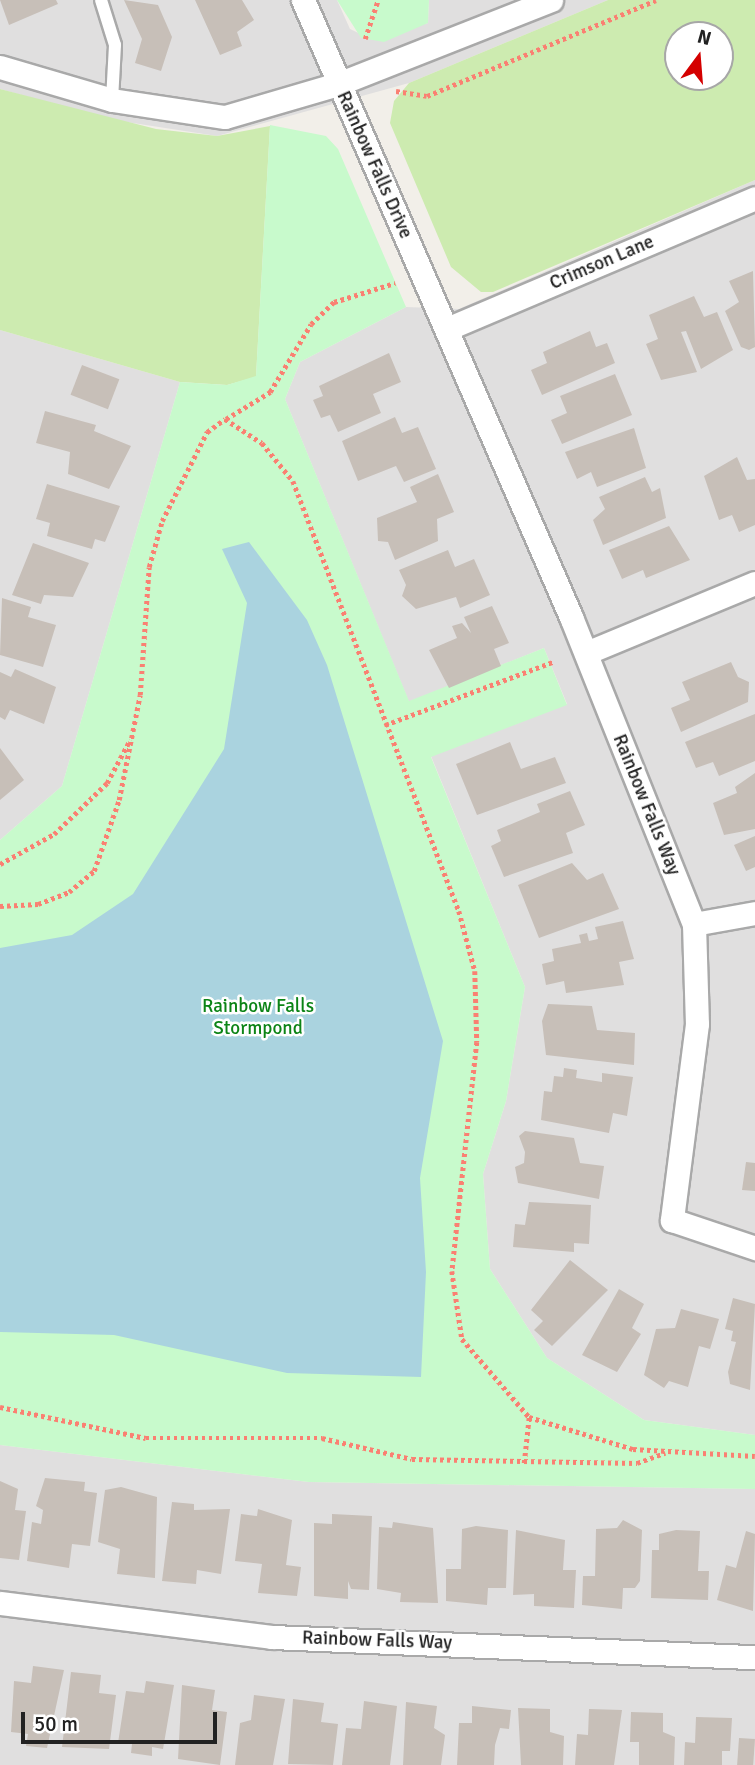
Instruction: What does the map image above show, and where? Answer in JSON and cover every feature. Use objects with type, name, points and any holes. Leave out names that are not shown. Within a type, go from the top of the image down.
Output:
[{"type":"street","name":"Rainbow Falls Drive","points":[[303,0],[338,85],[449,328]]},
{"type":"street","points":[[0,67],[112,100],[225,117],[338,85],[551,0]]},
{"type":"street","name":"Crimson Lane","points":[[449,328],[755,198]]},
{"type":"street","name":"Rainbow Falls Way","points":[[449,328],[586,653],[694,924],[697,1024],[672,1220],[685,1230],[755,1248]]},
{"type":"street","points":[[586,653],[755,583]]},
{"type":"street","points":[[694,924],[755,913]]},
{"type":"street","name":"Rainbow Falls Way","points":[[0,1603],[272,1637],[755,1657]]},
{"type":"lane","points":[[101,0],[115,45],[112,100]]},
{"type":"path","points":[[365,39],[378,0]]},
{"type":"path","points":[[396,91],[427,96],[656,0]]},
{"type":"path","points":[[0,906],[38,904],[69,892],[94,871],[133,736],[143,601],[159,532],[207,432],[270,391],[311,324],[334,302],[396,283]]},
{"type":"path","points":[[225,419],[262,443],[293,481],[459,911],[475,971],[477,1042],[452,1271],[462,1339],[529,1418],[633,1449],[755,1456]]},
{"type":"path","points":[[385,725],[554,662]]},
{"type":"path","points":[[0,864],[54,834],[107,783],[133,736]]},
{"type":"path","points":[[0,1407],[146,1438],[322,1438],[412,1459],[524,1464],[637,1463],[669,1452]]},
{"type":"path","points":[[524,1464],[529,1418]]},
{"type":"shaded area","points":[[0,0],[337,0],[350,29],[371,39],[428,23],[429,0],[608,0],[409,83],[217,136],[107,119],[0,89]]},
{"type":"shaded area","points":[[755,180],[755,1435],[644,1420],[547,1358],[490,1269],[483,1174],[506,1101],[525,987],[431,756],[567,704],[544,648],[409,702],[285,399],[300,362],[406,307],[459,309]]},
{"type":"shaded area","points":[[0,330],[180,382],[62,786],[0,840]]},
{"type":"shaded area","points":[[0,1445],[309,1482],[755,1489],[755,1765],[0,1765]]},
{"type":"green space","points":[[337,0],[429,0],[428,23],[384,42],[361,38]]},
{"type":"green space","points":[[608,0],[755,0],[755,180],[493,292],[481,292],[451,267],[390,123],[394,101],[409,83]]},
{"type":"green space","points":[[0,89],[156,129],[217,136],[270,126],[256,377],[227,385],[180,382],[0,330]]},
{"type":"green space","name":"Rainbow Falls Stormpond","points":[[270,125],[326,136],[338,149],[406,307],[300,362],[285,399],[409,701],[544,648],[567,705],[431,757],[525,987],[506,1101],[483,1174],[490,1269],[547,1358],[644,1420],[755,1435],[755,1489],[309,1482],[0,1445],[0,840],[62,786],[180,382],[227,385],[256,376]]},
{"type":"water","points":[[249,542],[307,620],[327,665],[443,1041],[420,1178],[426,1272],[421,1377],[287,1373],[114,1335],[0,1332],[0,948],[72,935],[133,894],[224,749],[247,603],[222,549]]},
{"type":"building","points":[[0,0],[56,0],[58,4],[9,25]]},
{"type":"building","points":[[124,0],[158,5],[172,37],[161,71],[135,63],[142,39]]},
{"type":"building","points":[[195,0],[242,0],[254,20],[237,32],[242,46],[220,55]]},
{"type":"building","points":[[753,271],[755,347],[749,350],[741,347],[725,311],[739,302],[729,281]]},
{"type":"building","points":[[694,296],[704,317],[717,312],[733,350],[701,369],[686,331],[681,332],[697,372],[661,380],[646,344],[658,339],[649,315]]},
{"type":"building","points":[[590,331],[596,347],[607,343],[615,363],[542,395],[531,370],[547,363],[543,352]]},
{"type":"building","points":[[389,353],[401,382],[373,394],[381,413],[338,432],[330,415],[321,418],[313,400],[323,396],[319,386]]},
{"type":"building","points":[[82,365],[119,379],[108,409],[71,395]]},
{"type":"building","points":[[615,374],[632,415],[562,444],[551,420],[567,413],[560,396]]},
{"type":"building","points":[[45,411],[96,425],[94,431],[131,446],[109,489],[68,474],[70,452],[36,443]]},
{"type":"building","points":[[395,417],[402,433],[418,427],[436,469],[404,482],[396,466],[358,481],[342,441]]},
{"type":"building","points":[[634,428],[646,468],[597,487],[591,472],[577,479],[565,452]]},
{"type":"building","points":[[737,457],[747,480],[755,479],[755,525],[739,532],[732,515],[719,520],[704,476]]},
{"type":"building","points":[[438,474],[454,512],[437,519],[438,541],[395,560],[388,542],[378,541],[377,518],[417,502],[410,487]]},
{"type":"building","points":[[645,477],[652,492],[660,488],[666,518],[603,545],[593,520],[605,509],[599,497]]},
{"type":"building","points":[[47,484],[120,506],[105,542],[95,539],[92,549],[47,536],[50,523],[36,519]]},
{"type":"building","points":[[669,526],[690,560],[646,578],[643,570],[622,579],[609,550]]},
{"type":"building","points":[[33,543],[89,563],[73,597],[44,595],[41,604],[12,595]]},
{"type":"building","points":[[448,550],[455,567],[474,559],[490,595],[460,608],[456,597],[416,609],[402,596],[406,585],[399,570]]},
{"type":"building","points":[[2,598],[31,607],[28,617],[56,625],[43,667],[0,655]]},
{"type":"building","points":[[492,606],[509,643],[494,649],[501,666],[449,688],[429,650],[457,638],[452,626],[462,623],[471,633],[464,617]]},
{"type":"building","points":[[731,662],[738,677],[749,682],[748,702],[681,732],[671,708],[690,700],[682,682]]},
{"type":"building","points":[[15,669],[56,687],[44,724],[10,710],[5,720],[0,717],[0,672],[11,677]]},
{"type":"building","points":[[755,714],[755,761],[719,776],[713,762],[696,768],[685,742]]},
{"type":"building","points":[[510,742],[521,769],[555,757],[566,783],[477,815],[456,764]]},
{"type":"building","points":[[0,748],[24,780],[0,800]]},
{"type":"building","points":[[755,773],[755,829],[724,835],[713,803],[737,793],[735,787]]},
{"type":"building","points":[[570,791],[585,825],[566,833],[573,853],[504,877],[491,846],[501,841],[497,830],[540,812],[537,804]]},
{"type":"building","points":[[755,836],[755,867],[746,871],[734,845]]},
{"type":"building","points":[[572,863],[587,880],[603,873],[619,909],[539,938],[518,885]]},
{"type":"building","points":[[623,921],[634,959],[619,962],[624,985],[566,993],[564,981],[546,985],[542,964],[554,961],[552,949],[581,943],[579,935],[587,933],[589,941],[598,939],[595,927]]},
{"type":"building","points":[[548,1004],[592,1006],[597,1030],[635,1033],[634,1065],[546,1055],[542,1021]]},
{"type":"building","points":[[564,1068],[577,1070],[576,1078],[602,1082],[602,1073],[633,1077],[627,1116],[613,1113],[609,1133],[541,1120],[544,1091],[552,1092],[554,1076],[563,1077]]},
{"type":"building","points":[[525,1131],[574,1138],[580,1163],[604,1166],[599,1199],[518,1183],[515,1167],[524,1163],[525,1152],[519,1136]]},
{"type":"building","points":[[746,1162],[755,1163],[755,1191],[742,1190]]},
{"type":"building","points":[[529,1202],[591,1205],[589,1244],[574,1243],[574,1252],[513,1247],[515,1224],[525,1225]]},
{"type":"building","points":[[570,1260],[608,1290],[552,1346],[534,1330],[543,1321],[531,1310]]},
{"type":"building","points":[[619,1289],[644,1304],[632,1328],[641,1334],[617,1372],[582,1355]]},
{"type":"building","points":[[733,1298],[755,1304],[750,1390],[730,1384],[728,1372],[736,1342],[731,1341],[733,1331],[725,1329]]},
{"type":"building","points":[[681,1309],[719,1319],[710,1349],[699,1346],[688,1387],[669,1381],[664,1388],[644,1375],[656,1329],[675,1328]]},
{"type":"building","points":[[45,1478],[85,1482],[84,1491],[97,1493],[90,1546],[72,1544],[69,1568],[27,1561],[32,1522],[41,1524],[43,1510],[36,1506]]},
{"type":"building","points":[[0,1481],[18,1489],[15,1510],[26,1511],[19,1560],[0,1558]]},
{"type":"building","points":[[121,1487],[157,1497],[155,1578],[117,1574],[120,1549],[98,1542],[105,1490]]},
{"type":"building","points":[[172,1502],[194,1504],[194,1510],[230,1509],[221,1574],[197,1570],[196,1584],[162,1581]]},
{"type":"building","points":[[258,1509],[292,1520],[286,1565],[301,1567],[297,1596],[258,1593],[262,1564],[235,1561],[241,1514],[257,1516]]},
{"type":"building","points":[[332,1514],[372,1516],[369,1590],[351,1589],[348,1581],[348,1599],[314,1596],[314,1523],[332,1524]]},
{"type":"building","points":[[623,1520],[642,1530],[640,1581],[635,1588],[623,1588],[622,1609],[582,1605],[583,1576],[595,1576],[596,1529],[617,1528]]},
{"type":"building","points":[[393,1522],[433,1528],[438,1603],[400,1602],[401,1593],[377,1589],[379,1527],[392,1528]]},
{"type":"building","points":[[476,1526],[508,1530],[506,1588],[488,1588],[487,1605],[446,1601],[446,1569],[461,1569],[462,1529]]},
{"type":"building","points":[[516,1530],[565,1540],[563,1570],[576,1570],[574,1608],[534,1606],[534,1594],[513,1595]]},
{"type":"building","points":[[676,1530],[700,1531],[698,1571],[709,1571],[708,1600],[651,1598],[652,1550],[659,1550],[659,1534]]},
{"type":"building","points":[[746,1531],[755,1534],[753,1611],[717,1600],[726,1565],[736,1568]]},
{"type":"building","points":[[33,1666],[64,1670],[47,1748],[26,1746],[28,1734],[11,1732],[14,1681],[31,1683]]},
{"type":"building","points":[[71,1672],[101,1675],[99,1693],[116,1695],[109,1749],[62,1747]]},
{"type":"building","points":[[146,1681],[174,1685],[163,1749],[152,1747],[152,1756],[131,1753],[132,1744],[118,1743],[126,1691],[144,1693]]},
{"type":"building","points":[[182,1685],[215,1690],[212,1710],[227,1712],[220,1765],[178,1759]]},
{"type":"building","points":[[254,1695],[285,1699],[273,1765],[235,1765],[240,1723],[251,1720]]},
{"type":"building","points":[[293,1699],[324,1703],[321,1722],[338,1724],[333,1765],[288,1764]]},
{"type":"building","points":[[364,1701],[397,1706],[390,1765],[342,1765],[346,1728],[361,1729]]},
{"type":"building","points":[[406,1702],[437,1706],[434,1728],[445,1735],[441,1765],[403,1765]]},
{"type":"building","points":[[472,1706],[511,1710],[509,1729],[500,1728],[495,1745],[494,1765],[457,1765],[459,1723],[472,1723]]},
{"type":"building","points":[[518,1708],[550,1709],[550,1732],[564,1736],[563,1765],[521,1765]]},
{"type":"building","points":[[589,1709],[622,1710],[614,1765],[575,1765],[577,1734],[588,1735]]},
{"type":"building","points":[[631,1712],[663,1713],[663,1732],[675,1737],[674,1765],[639,1765],[639,1742],[630,1742]]},
{"type":"building","points":[[696,1717],[732,1718],[730,1751],[722,1751],[722,1765],[684,1765],[685,1742],[695,1743]]},
{"type":"building","points":[[739,1738],[755,1739],[753,1765],[737,1765]]}]
